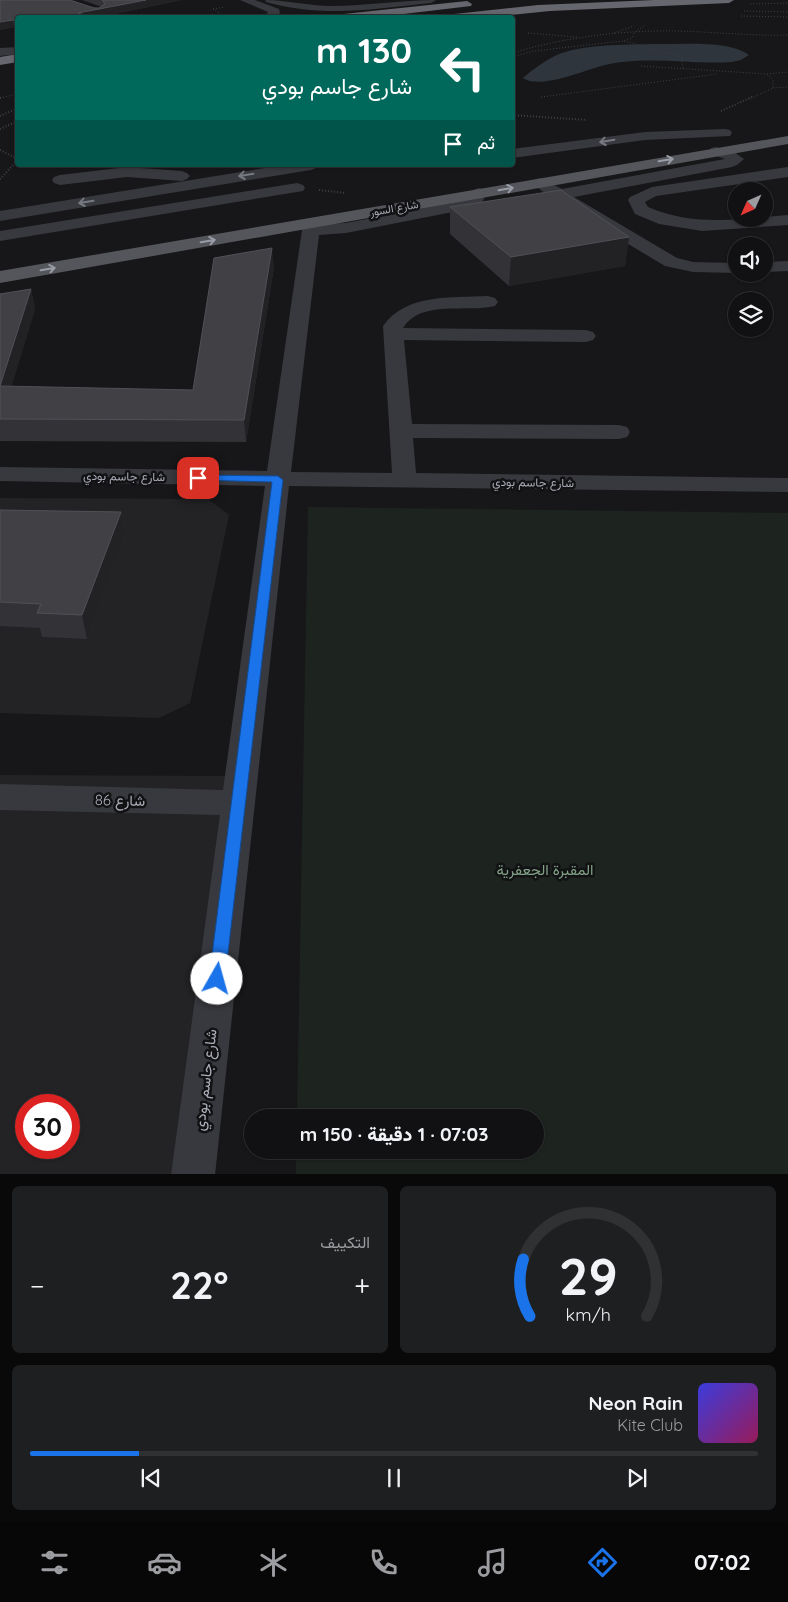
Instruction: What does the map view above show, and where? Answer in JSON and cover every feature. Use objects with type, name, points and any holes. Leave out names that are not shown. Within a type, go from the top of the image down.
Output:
[{"type":"highway","points":[[473,15],[635,0]]},
{"type":"highway","points":[[538,8],[730,0]]},
{"type":"highway","points":[[363,15],[477,3]]},
{"type":"highway","points":[[0,60],[15,58]]},
{"type":"highway","points":[[0,74],[15,72]]},
{"type":"main road","points":[[516,161],[743,130]]},
{"type":"main road","points":[[479,193],[788,140]]},
{"type":"main road","points":[[716,151],[788,146]]},
{"type":"main road","points":[[0,277],[312,226]]},
{"type":"street","points":[[245,0],[275,11],[272,15]]},
{"type":"street","points":[[270,0],[295,7],[320,10],[431,0]]},
{"type":"street","points":[[0,52],[15,50]]},
{"type":"street","points":[[557,195],[732,162],[736,159],[716,151]]},
{"type":"street","points":[[0,216],[300,167]]},
{"type":"street","points":[[60,180],[105,174],[149,172],[188,177],[206,182]]},
{"type":"street","points":[[788,172],[652,192],[636,200],[641,210],[665,220],[702,226],[788,220]]},
{"type":"street","points":[[540,183],[671,262],[693,267],[728,268]]},
{"type":"street","points":[[0,236],[297,188]]},
{"type":"street","points":[[278,480],[312,226],[346,228],[467,205],[475,201],[479,193]]},
{"type":"street","points":[[773,267],[788,266]]},
{"type":"street","points":[[406,481],[393,326],[398,319],[412,311],[433,305],[488,302]]},
{"type":"street","points":[[394,334],[586,336]]},
{"type":"street","points":[[402,431],[619,432]]},
{"type":"street","name":"شارع جاسم بودي","points":[[0,474],[278,480],[788,485]]},
{"type":"street","name":"شارع جاسم بودي","points":[[193,1174],[278,480]]},
{"type":"street","name":"شارع 86","points":[[0,797],[239,803]]},
{"type":"path","points":[[213,9],[222,15]]},
{"type":"path","points":[[522,32],[587,37]]},
{"type":"path","points":[[515,52],[538,44],[634,33],[700,32],[788,37]]},
{"type":"path","points":[[515,56],[534,51],[623,41],[632,38],[634,33]]},
{"type":"path","points":[[623,41],[629,44],[665,51],[681,57],[683,67]]},
{"type":"path","points":[[641,66],[683,67],[767,74],[788,72]]},
{"type":"path","points":[[541,98],[717,74]]},
{"type":"path","points":[[767,74],[773,80],[773,88]]},
{"type":"path","points":[[0,98],[15,95]]},
{"type":"path","points":[[0,114],[15,109]]},
{"type":"path","points":[[0,129],[15,123]]},
{"type":"path","points":[[0,150],[15,158]]},
{"type":"path","points":[[0,179],[15,162]]},
{"type":"path","points":[[297,188],[346,193]]},
{"type":"shaded area","points":[[651,44],[716,45],[740,50],[749,55],[741,60],[716,63],[652,60],[621,62],[540,82],[523,78],[547,60],[572,50]]},
{"type":"shaded area","points":[[0,498],[208,499],[229,515],[190,703],[159,718],[0,713]]},
{"type":"shaded area","points":[[0,775],[238,776],[205,1174],[0,1174]]},
{"type":"green space","name":"المقبرة الجعفرية","points":[[308,507],[788,513],[788,1174],[296,1174],[296,1159],[544,1159],[544,1109],[297,1109]]},
{"type":"building","points":[[0,0],[70,0],[99,8],[105,4],[102,0],[146,0],[78,13],[85,15],[15,15],[15,20],[0,22]]},
{"type":"building","points":[[561,190],[629,237],[511,257],[450,207]]},
{"type":"building","points":[[272,248],[244,420],[0,419],[0,386],[193,390],[214,258]]},
{"type":"building","points":[[31,289],[0,386],[0,294]]},
{"type":"building","points":[[0,510],[121,512],[82,615],[37,613],[41,604],[0,602]]},
{"type":"route","points":[[198,478],[278,480],[217,979]]}]
